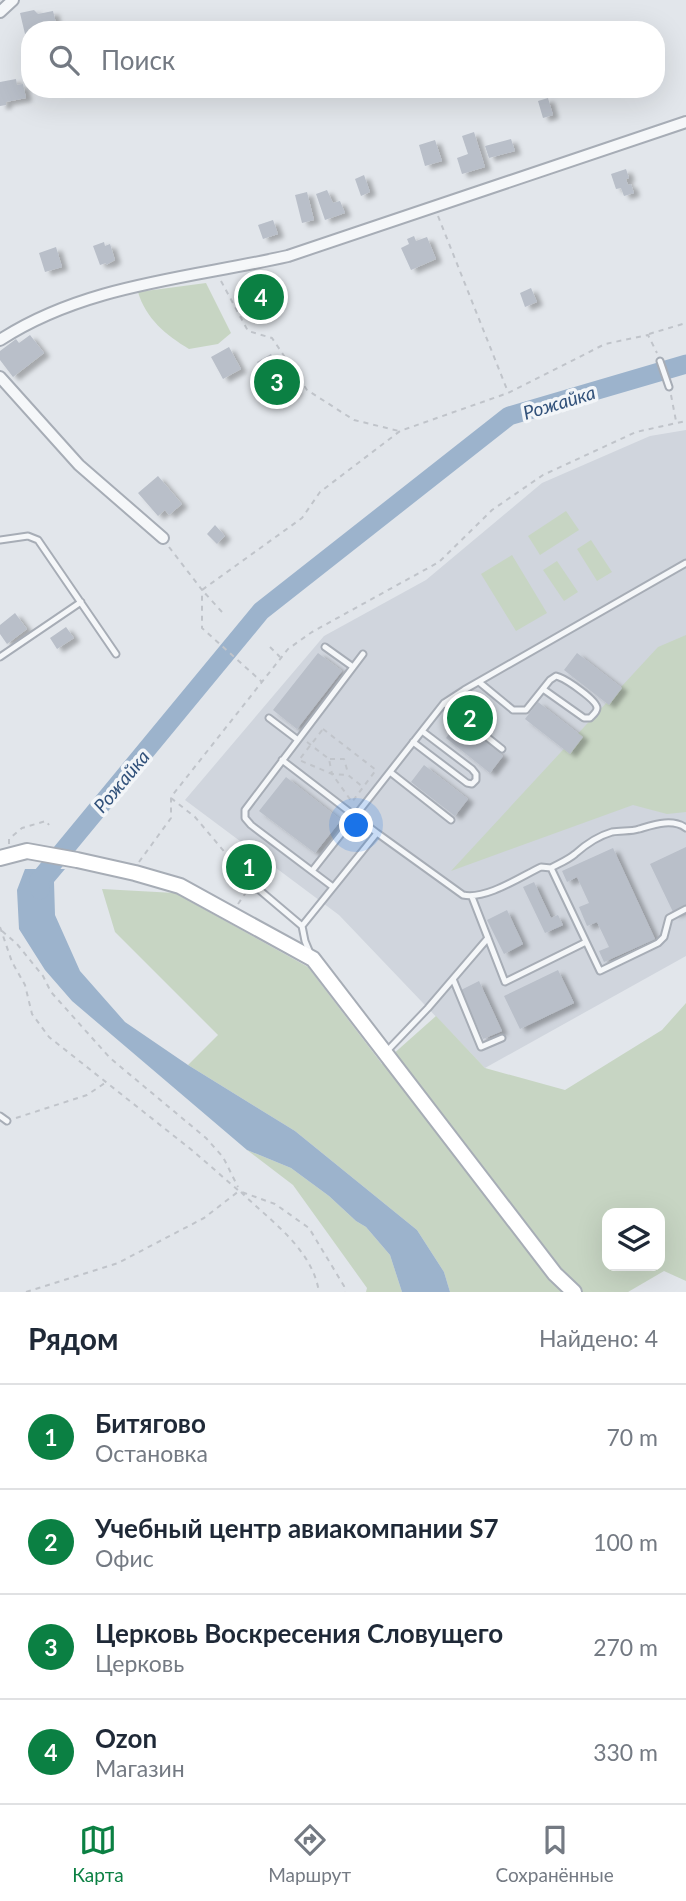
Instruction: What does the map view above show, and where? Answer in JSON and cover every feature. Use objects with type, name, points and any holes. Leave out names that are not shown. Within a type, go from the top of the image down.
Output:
[{"type":"street","points":[[0,12],[13,0]]},
{"type":"street","points":[[0,340],[21,326],[93,297],[176,277],[288,256],[686,122]]},
{"type":"street","points":[[0,377],[79,465],[163,538]]},
{"type":"street","points":[[5,856],[27,851],[135,873],[180,886],[313,959],[555,1274],[575,1292]]},
{"type":"lane","points":[[660,361],[669,387]]},
{"type":"lane","points":[[0,540],[28,536],[38,540],[116,654]]},
{"type":"lane","points":[[312,871],[444,704],[686,564]]},
{"type":"lane","points":[[0,657],[81,602]]},
{"type":"lane","points":[[326,647],[353,667]]},
{"type":"lane","points":[[333,887],[251,825],[245,818],[245,810],[363,654]]},
{"type":"lane","points":[[479,682],[517,711],[526,710],[544,688],[556,676],[563,678],[593,700],[597,705],[596,711],[590,718],[584,718],[544,688]]},
{"type":"lane","points":[[444,704],[502,749]]},
{"type":"lane","points":[[269,718],[300,738]]},
{"type":"lane","points":[[413,743],[467,783],[472,784],[476,780],[472,769],[422,731]]},
{"type":"lane","points":[[282,759],[463,895],[472,897],[485,894],[541,867],[551,868],[600,971],[658,943],[664,937],[669,918],[686,909]]},
{"type":"lane","points":[[390,772],[451,820]]},
{"type":"lane","points":[[551,868],[572,856],[581,847],[609,833],[634,831],[668,823],[686,828]]},
{"type":"lane","points":[[302,926],[377,832]]},
{"type":"lane","points":[[250,882],[302,926],[313,959]]},
{"type":"lane","points":[[472,897],[505,982],[586,942]]},
{"type":"lane","points":[[385,1053],[488,938]]},
{"type":"lane","points":[[453,979],[481,1047],[502,1038]]},
{"type":"lane","points":[[0,1116],[7,1121]]},
{"type":"path","points":[[434,207],[508,394]]},
{"type":"path","points":[[216,271],[248,331],[272,338],[307,390],[354,420],[400,431]]},
{"type":"path","points":[[202,590],[302,518],[320,492],[400,431],[508,394],[605,344],[686,323]]},
{"type":"path","points":[[648,335],[660,361]]},
{"type":"path","points":[[669,387],[676,422]]},
{"type":"path","points":[[135,873],[139,861],[171,818],[171,797],[288,649],[312,632],[439,562],[492,510],[543,475],[636,432],[686,421]]},
{"type":"path","points":[[163,538],[222,612]]},
{"type":"path","points":[[202,590],[202,628],[262,682]]},
{"type":"path","points":[[270,647],[281,657]]},
{"type":"path","points":[[300,738],[311,745],[328,759],[332,774],[352,802],[376,770],[323,729],[311,745],[299,760],[332,774],[348,775],[363,787]]},
{"type":"path","points":[[328,759],[345,759],[348,775]]},
{"type":"path","points":[[321,790],[332,774]]},
{"type":"path","points":[[171,797],[195,817],[250,882],[240,903],[224,911]]},
{"type":"path","points":[[5,856],[9,839],[22,828],[46,821],[49,825]]},
{"type":"path","points":[[1,929],[12,962],[24,985],[32,1014],[49,1037],[193,1151],[294,1241],[309,1261],[319,1292]]},
{"type":"path","points":[[1,929],[17,944],[43,976],[51,992],[110,1058],[206,1138],[223,1157],[239,1191],[275,1204],[309,1228],[345,1292]]},
{"type":"path","points":[[7,1121],[87,1095],[106,1082]]},
{"type":"path","points":[[26,1292],[118,1263],[204,1218],[239,1191]]},
{"type":"shaded area","points":[[686,430],[686,956],[485,1068],[339,915],[185,800],[324,636],[426,580],[542,483],[650,436]]},
{"type":"green space","points":[[206,283],[231,333],[218,344],[189,349],[158,325],[146,310],[138,292]]},
{"type":"green space","points":[[566,511],[579,530],[540,555],[528,536]]},
{"type":"green space","points":[[591,540],[612,572],[597,581],[577,549]]},
{"type":"green space","points":[[512,555],[547,613],[516,631],[481,574]]},
{"type":"green space","points":[[557,561],[578,592],[564,601],[543,570]]},
{"type":"green space","points":[[686,635],[686,812],[667,814],[633,805],[451,871],[658,647]]},
{"type":"green space","points":[[102,889],[175,893],[308,967],[382,1064],[436,1016],[485,1068],[565,1090],[662,1030],[686,1003],[686,1281],[664,1271],[628,1292],[450,1292],[444,1272],[417,1230],[295,1131],[188,1065],[218,1035],[115,932]]},
{"type":"green space","points":[[247,1150],[291,1168],[366,1227],[390,1255],[402,1292],[366,1292],[367,1288],[293,1185]]},
{"type":"water","points":[[25,869],[65,869],[54,882],[55,915],[80,971],[125,1022],[188,1065],[295,1131],[417,1230],[444,1272],[450,1292],[402,1292],[390,1255],[366,1227],[291,1168],[247,1150],[72,1001],[45,970],[19,929],[17,890]]},
{"type":"building","points":[[34,10],[38,14],[53,11],[56,21],[22,21],[20,13]]},
{"type":"building","points":[[16,79],[17,85],[21,84],[21,98],[26,98],[0,106],[0,82]]},
{"type":"building","points":[[548,98],[553,115],[543,118],[538,101]]},
{"type":"building","points":[[474,132],[485,167],[462,174],[457,158],[468,154],[462,136]]},
{"type":"building","points":[[511,139],[515,151],[489,158],[485,146]]},
{"type":"building","points":[[435,140],[442,161],[425,166],[419,145]]},
{"type":"building","points":[[626,169],[628,185],[631,184],[634,193],[624,196],[621,188],[616,189],[611,174]]},
{"type":"building","points":[[364,175],[370,192],[361,196],[355,179]]},
{"type":"building","points":[[327,190],[333,203],[340,201],[345,213],[325,220],[316,194]]},
{"type":"building","points":[[307,192],[314,220],[302,223],[295,195]]},
{"type":"building","points":[[273,220],[278,234],[263,239],[258,225]]},
{"type":"building","points":[[414,236],[416,241],[427,237],[436,259],[411,270],[401,248],[409,244],[407,239]]},
{"type":"building","points":[[104,242],[105,246],[110,244],[115,260],[100,265],[93,246]]},
{"type":"building","points":[[56,247],[62,267],[45,272],[39,253]]},
{"type":"building","points":[[531,288],[537,302],[525,307],[520,293]]},
{"type":"building","points":[[264,292],[272,311],[259,316],[251,298]]},
{"type":"building","points":[[30,335],[44,353],[13,377],[0,360],[0,351],[16,339],[19,343]]},
{"type":"building","points":[[229,347],[241,369],[223,379],[211,357]]},
{"type":"building","points":[[271,354],[276,363],[279,362],[296,391],[275,403],[258,373],[262,371],[257,362]]},
{"type":"building","points":[[158,476],[182,504],[169,515],[165,510],[158,516],[138,493]]},
{"type":"building","points":[[215,525],[225,536],[217,544],[207,534]]},
{"type":"building","points":[[15,613],[27,629],[7,644],[0,634],[0,625]]},
{"type":"building","points":[[66,627],[74,638],[57,649],[50,638]]},
{"type":"building","points":[[318,653],[342,671],[297,729],[273,710]]},
{"type":"building","points":[[577,653],[622,688],[609,705],[564,670]]},
{"type":"building","points":[[538,702],[583,737],[570,754],[525,719]]},
{"type":"building","points":[[459,721],[503,756],[490,773],[446,738]]},
{"type":"building","points":[[424,765],[468,799],[455,816],[411,782]]},
{"type":"building","points":[[286,777],[341,820],[315,853],[259,811]]},
{"type":"building","points":[[686,847],[686,908],[674,914],[650,864]]},
{"type":"building","points":[[613,848],[655,939],[604,962],[599,951],[609,947],[597,922],[587,926],[579,907],[589,903],[577,877],[567,882],[562,871]]},
{"type":"building","points":[[534,882],[551,918],[558,915],[563,925],[545,933],[523,887]]},
{"type":"building","points":[[507,910],[523,944],[504,954],[487,920]]},
{"type":"building","points":[[558,970],[574,1003],[520,1029],[504,996]]},
{"type":"building","points":[[479,981],[502,1031],[483,1039],[461,990]]},
{"type":"waterway","name":"Рожайка","points":[[40,890],[39,880],[261,611],[509,416],[686,364]]},
{"type":"place","name":"Ozon","points":[[261,297]]},
{"type":"place","name":"Церковь Воскресения Словущего","points":[[277,382]]},
{"type":"place","name":"Учебный центр авиакомпании S7","points":[[470,718]]},
{"type":"place","name":"Битягово","points":[[249,867]]}]
